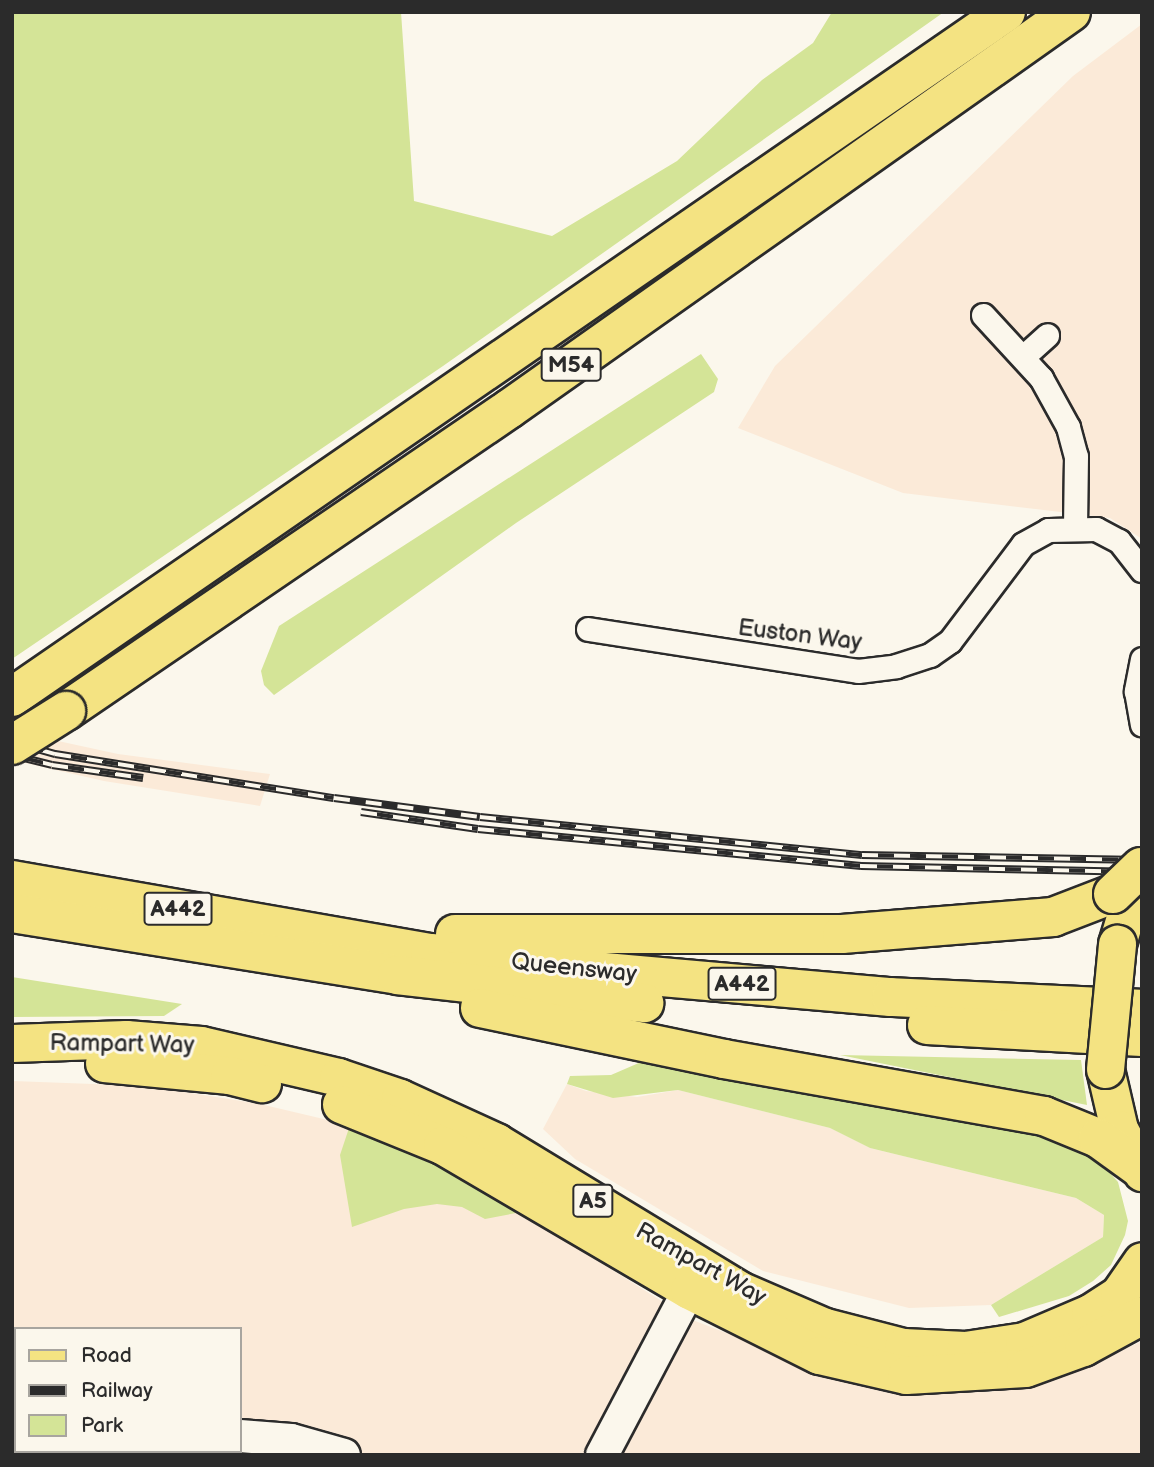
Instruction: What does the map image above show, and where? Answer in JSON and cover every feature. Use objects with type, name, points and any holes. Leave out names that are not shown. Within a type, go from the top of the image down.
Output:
[{"type":"highway","name":"M54","points":[[18,693],[1006,12]]},
{"type":"highway","name":"M54","points":[[12,745],[509,409],[1071,12]]},
{"type":"highway","name":"Queensway","points":[[12,880],[430,953],[593,971],[891,997],[1142,1009]]},
{"type":"highway","name":"A442","points":[[345,937],[842,934],[1053,918],[1132,881]]},
{"type":"highway","name":"Queensway","points":[[12,914],[397,975],[579,997],[880,1022],[1142,1037]]},
{"type":"highway","name":"A442","points":[[397,975],[442,1000],[724,1059],[1044,1116],[1098,1138],[1140,1170]]},
{"type":"main road","points":[[1132,881],[1117,944],[1105,1069],[1119,1129],[1140,1170]]},
{"type":"main road","name":"Rampart Way","points":[[12,1043],[126,1039],[201,1045],[400,1098],[496,1142],[739,1290],[825,1327],[903,1348],[965,1350],[1024,1341],[1090,1314],[1119,1294],[1142,1261]]},
{"type":"main road","name":"Rampart Way","points":[[12,1068],[117,1063],[229,1075],[323,1097],[442,1145],[689,1290],[819,1355],[906,1375],[1025,1368],[1083,1347],[1142,1315]]},
{"type":"street","points":[[983,315],[1024,356],[1068,427],[1076,456],[1074,527]]},
{"type":"street","points":[[1024,356],[1046,335]]},
{"type":"street","name":"Euston Way","points":[[588,629],[858,671],[896,666],[930,654],[950,640],[1023,544],[1048,530],[1074,527],[1096,529],[1119,541],[1142,570]]},
{"type":"street","points":[[1141,720],[1136,691],[1142,659]]},
{"type":"street","points":[[602,1455],[689,1290]]},
{"type":"street","points":[[242,1436],[291,1440],[344,1455]]},
{"type":"shaded area","points":[[1142,24],[1142,539],[1110,518],[903,493],[738,428],[775,366],[1073,76]]},
{"type":"shaded area","points":[[12,731],[118,754],[270,774],[260,806],[104,781],[12,760]]},
{"type":"shaded area","points":[[13,1081],[146,1086],[260,1104],[349,1125],[435,1158],[690,1319],[804,1363],[896,1388],[990,1392],[1092,1365],[1142,1341],[1142,1455],[12,1455]]},
{"type":"shaded area","points":[[567,1084],[586,1091],[637,1097],[678,1090],[830,1128],[870,1148],[1076,1198],[1104,1215],[1103,1237],[991,1305],[909,1308],[763,1271],[575,1159],[543,1129]]},
{"type":"green space","points":[[12,12],[401,12],[414,201],[552,236],[677,161],[762,80],[813,43],[832,12],[944,12],[443,366],[12,659]]},
{"type":"green space","points":[[701,354],[718,379],[714,392],[516,523],[274,695],[264,685],[261,671],[279,626]]},
{"type":"green space","points":[[12,977],[182,1004],[164,1016],[12,1017]]},
{"type":"green space","points":[[840,1055],[1081,1060],[1087,1105]]},
{"type":"green space","points":[[648,1059],[1078,1137],[1118,1182],[1128,1221],[1125,1235],[1111,1265],[1093,1281],[1069,1296],[999,1317],[991,1305],[1103,1237],[1104,1215],[1076,1198],[870,1148],[830,1128],[678,1090],[613,1098],[567,1084],[570,1076],[611,1075]]},
{"type":"green space","points":[[349,1128],[432,1160],[521,1212],[485,1219],[462,1207],[437,1204],[404,1209],[352,1227],[340,1155]]},
{"type":"railway","points":[[12,742],[55,754],[334,798],[480,817],[862,855],[1142,860]]},
{"type":"railway","points":[[12,755],[52,765],[143,778]]},
{"type":"railway","points":[[361,812],[478,829],[861,866],[1142,872]]}]
